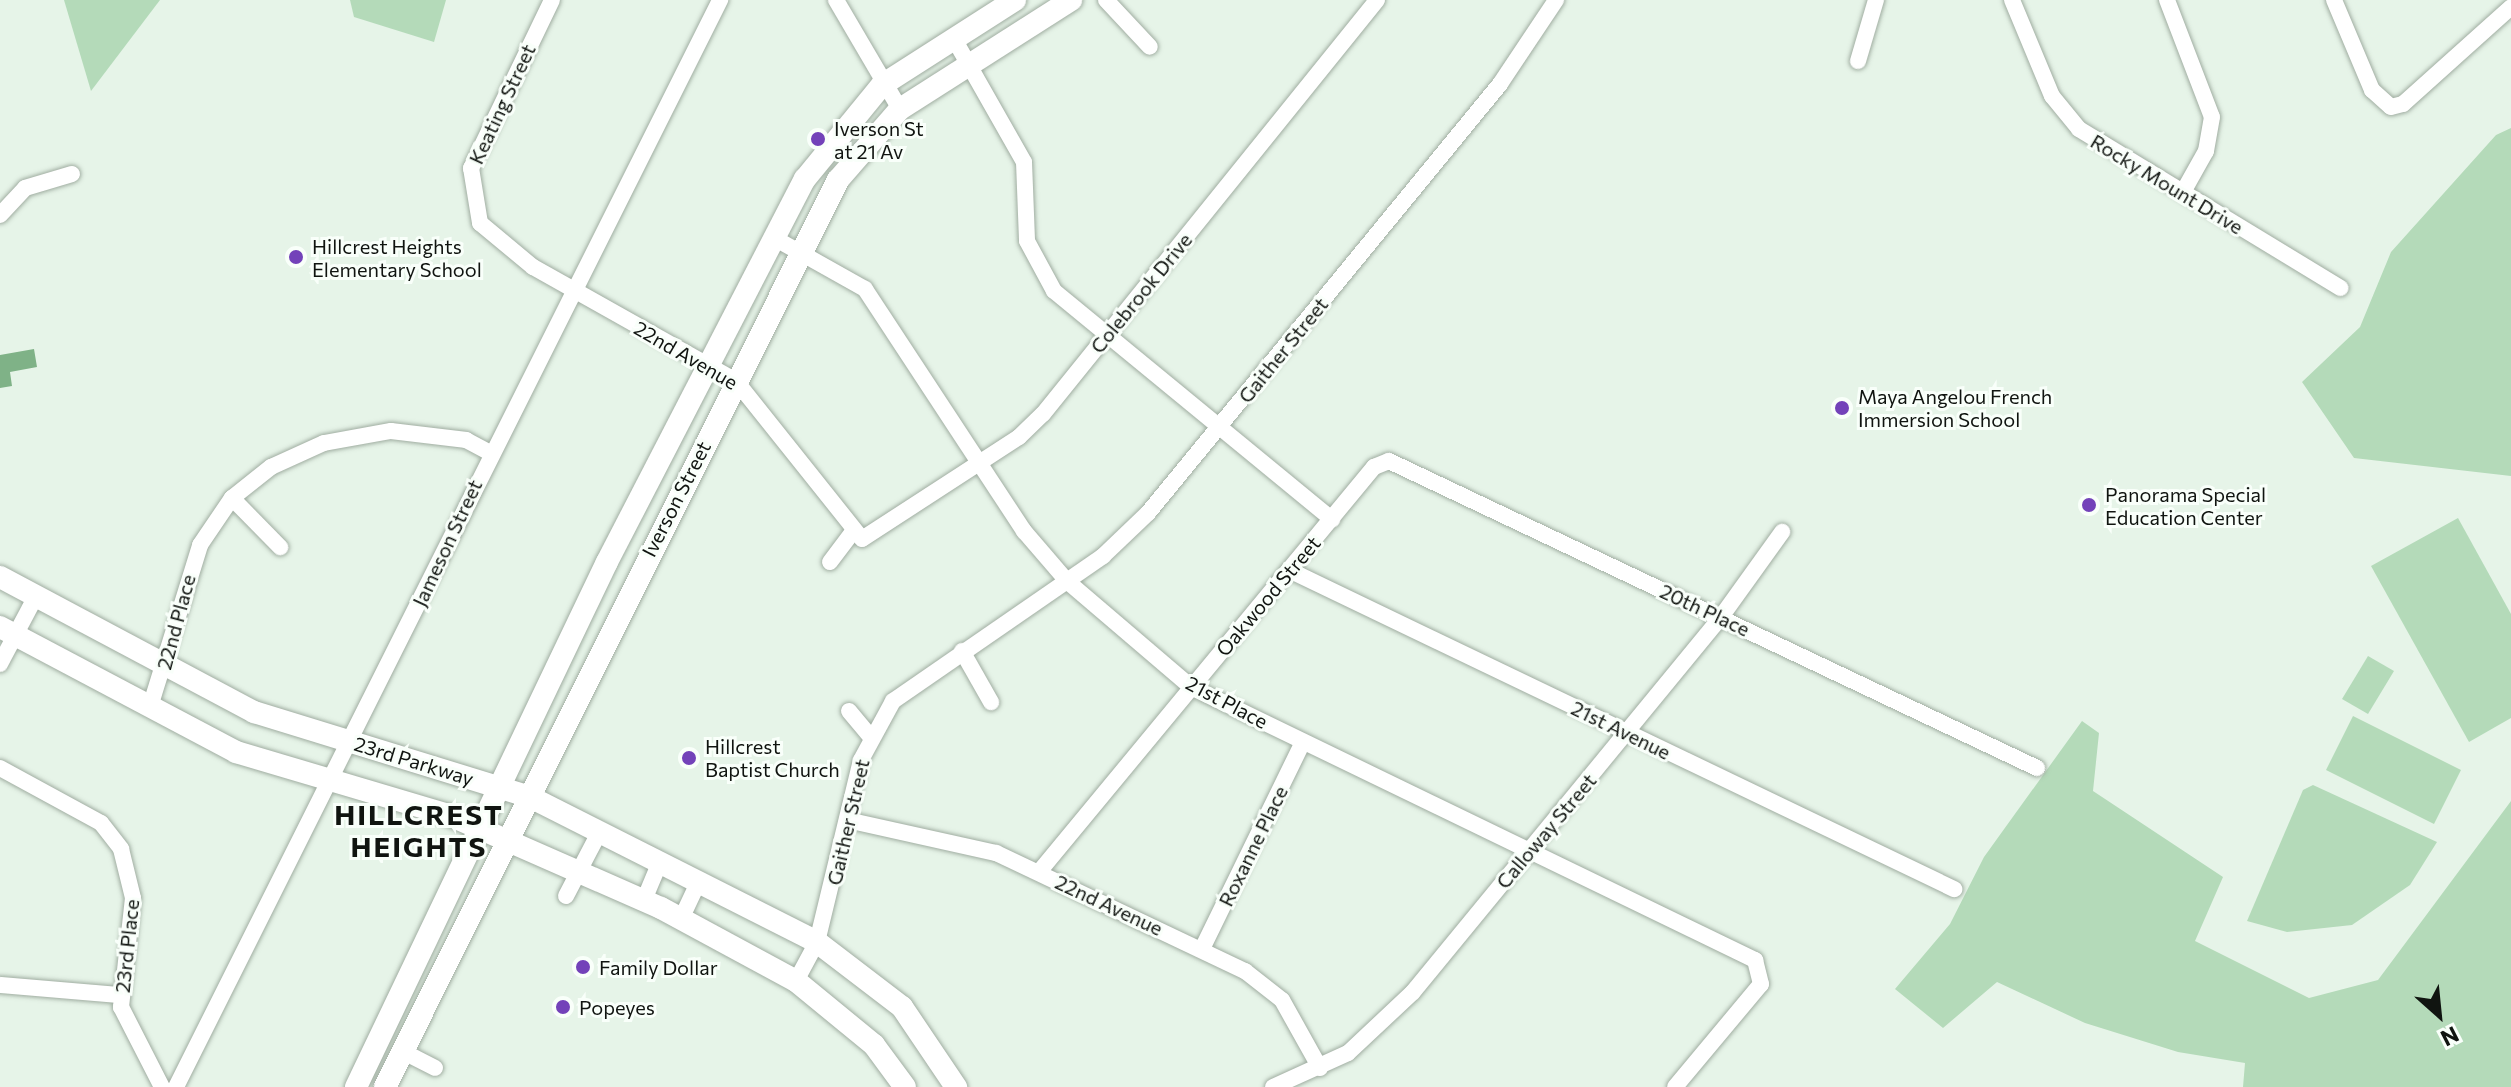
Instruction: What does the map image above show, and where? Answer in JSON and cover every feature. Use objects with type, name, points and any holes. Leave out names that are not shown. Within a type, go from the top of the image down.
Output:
[{"type":"main road","name":"Iverson Street","points":[[356,1087],[705,364],[833,136],[882,85],[1015,0]]},
{"type":"main road","name":"Iverson Street","points":[[385,1087],[799,250],[862,145],[900,109],[1071,0]]},
{"type":"main road","name":"23rd Parkway","points":[[0,577],[270,718],[530,797],[817,942],[902,1007],[956,1087]]},
{"type":"main road","name":"23rd Parkway","points":[[8,632],[236,752],[328,784],[508,837],[581,868],[796,981],[874,1045],[905,1087]]},
{"type":"street","name":"Keating Street","points":[[505,249],[480,223],[471,168],[552,0]]},
{"type":"street","name":"Jameson Street","points":[[176,1087],[352,742],[489,452],[720,0]]},
{"type":"street","points":[[836,0],[882,85],[900,109]]},
{"type":"street","points":[[1106,0],[1150,47]]},
{"type":"street","name":"Colebrook Drive","points":[[858,535],[979,465],[1043,414],[1377,0]]},
{"type":"street","name":"Gaither Street","points":[[796,981],[817,942],[871,737],[905,689],[1067,581],[1127,536],[1500,84],[1556,0]]},
{"type":"street","points":[[1858,61],[1876,0]]},
{"type":"street","name":"Rocky Mount Drive","points":[[2012,0],[2052,96],[2070,120],[2341,288]]},
{"type":"street","points":[[2167,0],[2212,117],[2206,151],[2183,192]]},
{"type":"street","points":[[2334,0],[2372,90],[2391,107],[2403,104],[2511,7]]},
{"type":"street","points":[[953,37],[1024,162],[1025,227],[1036,262],[1058,295],[1218,429],[1332,519]]},
{"type":"street","points":[[0,215],[25,188],[72,174]]},
{"type":"street","name":"21st Place","points":[[774,238],[865,289],[979,465],[1067,581],[1191,687],[1532,848],[1750,956],[1761,979],[1749,1000],[1675,1087]]},
{"type":"street","name":"22nd Avenue","points":[[505,249],[572,291],[736,381],[858,535]]},
{"type":"street","name":"22nd Place","points":[[150,707],[165,665],[190,569],[232,498],[271,467],[361,434],[430,434],[489,452]]},
{"type":"street","name":"20th Place","points":[[1374,467],[1402,463],[2037,768]]},
{"type":"street","name":"Oakwood Street","points":[[1039,872],[1374,467]]},
{"type":"street","points":[[232,498],[280,547]]},
{"type":"street","name":"Calloway Street","points":[[1273,1087],[1320,1068],[1384,1024],[1721,617],[1782,532]]},
{"type":"street","points":[[830,562],[858,535]]},
{"type":"street","name":"21st Avenue","points":[[1289,570],[1954,889]]},
{"type":"street","points":[[0,664],[8,632],[36,596]]},
{"type":"street","points":[[962,651],[991,702]]},
{"type":"street","points":[[849,711],[871,737]]},
{"type":"street","name":"Roxanne Place","points":[[1202,949],[1303,742]]},
{"type":"street","name":"23rd Place","points":[[0,768],[90,816],[117,840],[133,898],[120,995],[133,1038],[162,1087]]},
{"type":"street","name":"22nd Avenue","points":[[847,820],[972,846],[1039,872],[1202,949],[1282,1000],[1320,1068]]},
{"type":"street","points":[[566,896],[600,831]]},
{"type":"street","points":[[644,900],[660,862]]},
{"type":"street","points":[[681,919],[699,881]]},
{"type":"street","points":[[0,985],[120,995]]},
{"type":"street","points":[[402,1051],[435,1068]]},
{"type":"shaded area","points":[[64,0],[160,0],[91,91]]},
{"type":"shaded area","points":[[350,0],[446,0],[434,42],[354,17]]},
{"type":"shaded area","points":[[2511,128],[2511,476],[2354,458],[2302,382],[2360,327],[2391,252],[2496,135]]},
{"type":"shaded area","points":[[34,349],[37,367],[10,372],[12,386],[0,388],[0,355]]},
{"type":"shaded area","points":[[2458,518],[2511,614],[2511,718],[2469,742],[2371,566]]},
{"type":"shaded area","points":[[2368,656],[2394,671],[2368,714],[2342,699]]},
{"type":"shaded area","points":[[2353,716],[2461,770],[2434,824],[2326,770]]},
{"type":"shaded area","points":[[2082,721],[2099,733],[2093,791],[2223,877],[2195,941],[2309,998],[2378,980],[2511,801],[2511,1087],[2243,1087],[2245,1063],[2178,1052],[2085,1023],[1997,982],[1943,1028],[1895,989],[1950,924],[1984,857]]},
{"type":"shaded area","points":[[2313,785],[2437,842],[2410,885],[2352,925],[2287,932],[2247,921],[2303,790]]},
{"type":"place","name":"Iverson St at 21 Av","points":[[818,139]]},
{"type":"place","name":"Hillcrest Heights Elementary School","points":[[296,257]]},
{"type":"place","name":"Maya Angelou French Immersion School","points":[[1842,408]]},
{"type":"place","name":"Panorama Special Education Center","points":[[2089,505]]},
{"type":"place","name":"Hillcrest Baptist Church","points":[[689,758]]},
{"type":"place","name":"Family Dollar","points":[[583,967]]},
{"type":"place","name":"Popeyes","points":[[563,1007]]},
{"type":"district","name":"HILLCREST HEIGHTS","points":[[419,830]]}]
